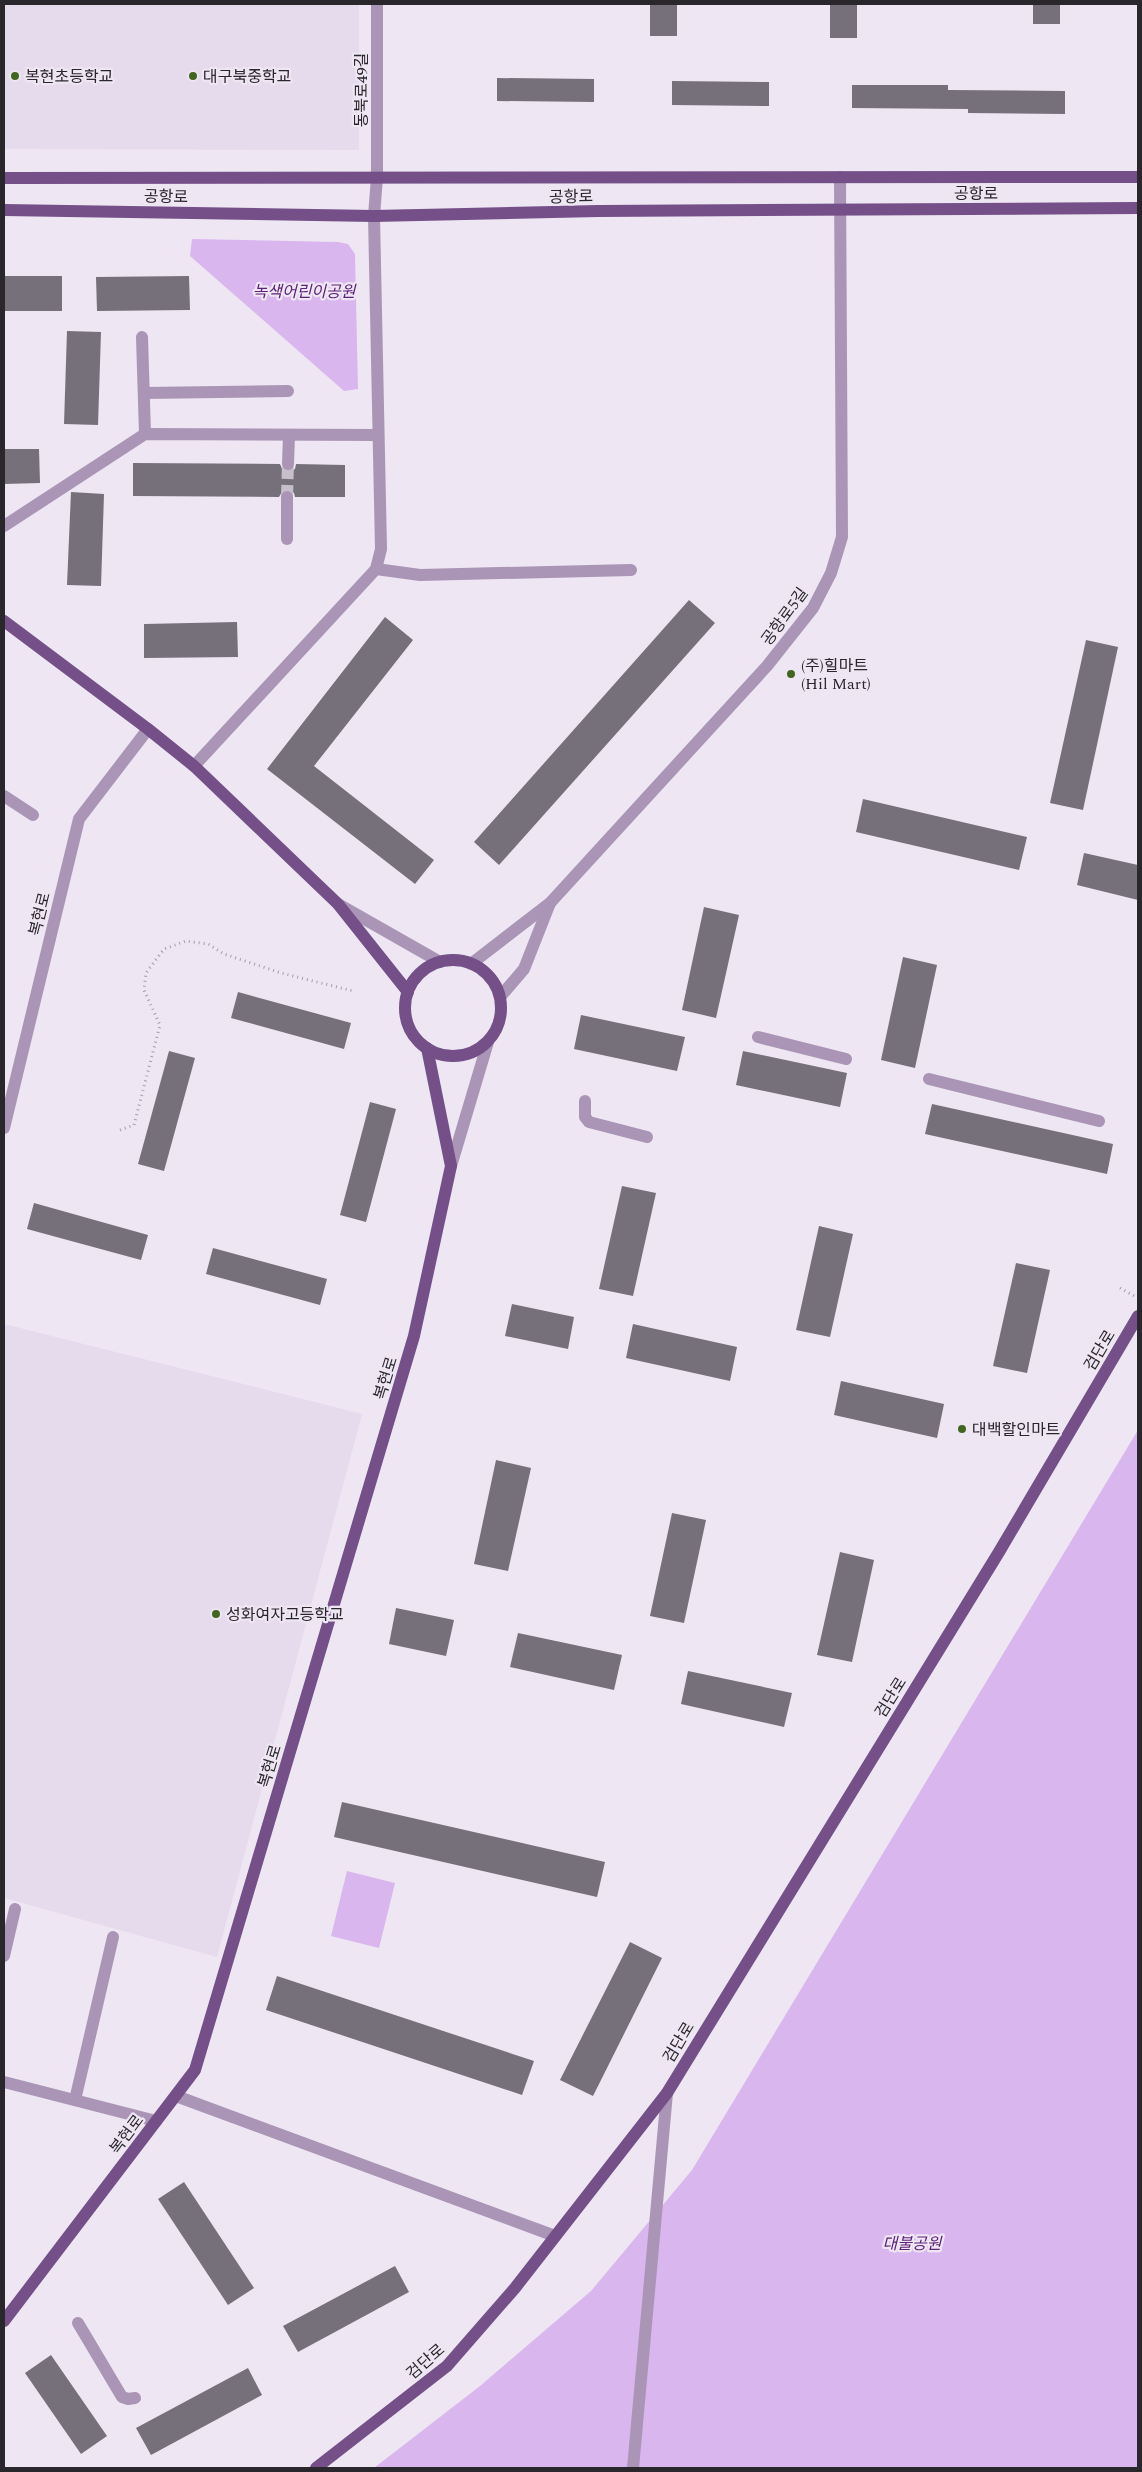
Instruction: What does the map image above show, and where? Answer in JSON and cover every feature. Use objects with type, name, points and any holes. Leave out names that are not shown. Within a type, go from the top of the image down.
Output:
[{"type":"main road","name":"공항로","points":[[4,178],[1138,177]]},
{"type":"main road","name":"공항로","points":[[4,210],[374,216],[607,211],[1138,208]]},
{"type":"main road","points":[[4,621],[148,729],[194,766],[338,904],[408,992]]},
{"type":"main road","points":[[456,960],[470,964],[484,971],[494,983],[500,997],[501,1012],[497,1028],[488,1042],[474,1051],[458,1056],[442,1055],[427,1048],[415,1038],[408,1023],[405,1007],[408,992],[415,979],[426,968],[440,962],[456,960]]},
{"type":"main road","points":[[427,1048],[451,1166]]},
{"type":"main road","name":"복현로","points":[[4,2318],[195,2070],[414,1336],[451,1166]]},
{"type":"main road","name":"검단로","points":[[316,2468],[446,2366],[515,2288],[667,2094],[999,1552],[1138,1316]]},
{"type":"street","name":"동북로49길","points":[[376,570],[381,549],[374,216],[377,177],[377,4]]},
{"type":"street","name":"공항로5길","points":[[550,902],[767,666],[813,608],[831,573],[842,537],[840,177]]},
{"type":"street","points":[[142,337],[144,434]]},
{"type":"street","points":[[144,393],[288,391]]},
{"type":"street","points":[[4,526],[144,434],[378,435]]},
{"type":"street","points":[[288,464],[289,434]]},
{"type":"street","points":[[286,539],[288,497]]},
{"type":"street","points":[[194,766],[376,570],[420,575],[631,570]]},
{"type":"street","name":"복현로","points":[[4,1128],[79,819],[148,729]]},
{"type":"street","points":[[4,796],[33,815]]},
{"type":"street","points":[[470,964],[550,902]]},
{"type":"street","points":[[500,997],[524,968],[550,902]]},
{"type":"street","points":[[338,904],[440,962]]},
{"type":"street","points":[[758,1037],[846,1059]]},
{"type":"street","points":[[451,1166],[488,1042]]},
{"type":"street","points":[[929,1079],[1099,1122]]},
{"type":"street","points":[[585,1101],[584,1117],[589,1122],[647,1137]]},
{"type":"street","points":[[4,1956],[15,1909]]},
{"type":"street","points":[[75,2100],[113,1937]]},
{"type":"street","points":[[4,2082],[156,2121]]},
{"type":"street","name":"검단로","points":[[633,2468],[667,2094]]},
{"type":"street","points":[[176,2096],[555,2236]]},
{"type":"street","points":[[78,2323],[122,2397],[128,2399],[135,2398]]},
{"type":"path","points":[[120,1130],[134,1125],[160,1025],[144,990],[146,973],[164,949],[186,941],[208,944],[224,954],[281,973],[352,991]]},
{"type":"path","points":[[1120,1288],[1138,1298]]},
{"type":"shaded area","name":"대구북중학교","points":[[4,4],[359,4],[359,150],[4,149]]},
{"type":"shaded area","name":"성화여자고등학교","points":[[4,1324],[362,1414],[217,1957],[4,1898]]},
{"type":"green space","name":"녹색어린이공원","points":[[192,239],[338,242],[348,244],[355,254],[358,389],[344,391],[190,256]]},
{"type":"green space","name":"대불공원","points":[[1138,1430],[1138,2468],[374,2468],[480,2386],[591,2291],[692,2170]]},
{"type":"green space","points":[[347,1871],[395,1883],[379,1948],[331,1936]]},
{"type":"building","points":[[650,4],[677,4],[677,36],[650,36]]},
{"type":"building","points":[[830,4],[857,4],[857,38],[830,38]]},
{"type":"building","points":[[1033,4],[1060,4],[1060,24],[1033,24]]},
{"type":"building","points":[[497,78],[594,79],[594,102],[497,101]]},
{"type":"building","points":[[672,81],[769,82],[769,106],[672,105]]},
{"type":"building","points":[[852,85],[948,85],[948,90],[1065,91],[1065,114],[968,113],[968,109],[852,108]]},
{"type":"building","points":[[4,276],[62,276],[62,311],[4,311]]},
{"type":"building","points":[[189,276],[190,310],[97,311],[96,277]]},
{"type":"building","points":[[67,331],[101,332],[98,425],[64,424]]},
{"type":"building","points":[[4,449],[39,449],[40,483],[4,484]]},
{"type":"building","points":[[133,463],[280,464],[283,471],[288,472],[295,469],[296,464],[345,465],[345,497],[295,497],[294,493],[287,489],[283,490],[279,497],[133,496]]},
{"type":"building","points":[[71,492],[104,494],[101,586],[67,585]]},
{"type":"building","points":[[689,600],[715,623],[499,865],[474,842]]},
{"type":"building","points":[[385,617],[413,640],[314,766],[434,860],[415,884],[267,769]]},
{"type":"building","points":[[237,622],[238,657],[144,658],[144,624]]},
{"type":"building","points":[[1086,640],[1118,647],[1083,810],[1050,803]]},
{"type":"building","points":[[863,799],[1027,837],[1019,870],[856,832]]},
{"type":"building","points":[[1084,853],[1138,865],[1138,900],[1077,885]]},
{"type":"building","points":[[704,907],[739,915],[716,1018],[682,1010]]},
{"type":"building","points":[[903,957],[937,965],[915,1068],[881,1060]]},
{"type":"building","points":[[238,992],[351,1023],[344,1049],[231,1018]]},
{"type":"building","points":[[581,1015],[685,1037],[677,1071],[574,1049]]},
{"type":"building","points":[[169,1051],[195,1058],[164,1171],[138,1164]]},
{"type":"building","points":[[743,1051],[847,1073],[840,1107],[736,1085]]},
{"type":"building","points":[[370,1102],[396,1109],[366,1222],[340,1215]]},
{"type":"building","points":[[932,1104],[1113,1144],[1107,1174],[925,1134]]},
{"type":"building","points":[[622,1186],[656,1193],[633,1296],[599,1289]]},
{"type":"building","points":[[34,1203],[148,1235],[141,1260],[27,1229]]},
{"type":"building","points":[[819,1226],[853,1234],[830,1337],[796,1330]]},
{"type":"building","points":[[213,1248],[327,1279],[320,1305],[206,1274]]},
{"type":"building","points":[[1016,1263],[1050,1270],[1027,1373],[993,1366]]},
{"type":"building","points":[[512,1304],[574,1317],[568,1349],[505,1336]]},
{"type":"building","points":[[633,1324],[737,1347],[730,1381],[626,1358]]},
{"type":"building","points":[[841,1381],[944,1404],[937,1438],[834,1415]]},
{"type":"building","points":[[496,1460],[531,1468],[508,1571],[474,1564]]},
{"type":"building","points":[[672,1513],[706,1520],[684,1623],[650,1616]]},
{"type":"building","points":[[840,1552],[874,1560],[852,1662],[817,1655]]},
{"type":"building","points":[[396,1608],[454,1620],[446,1656],[389,1644]]},
{"type":"building","points":[[518,1633],[622,1655],[614,1690],[510,1667]]},
{"type":"building","points":[[688,1671],[792,1693],[784,1727],[681,1704]]},
{"type":"building","points":[[342,1802],[605,1862],[597,1897],[334,1837]]},
{"type":"building","points":[[630,1942],[662,1958],[593,2096],[560,2080]]},
{"type":"building","points":[[277,1976],[534,2061],[522,2095],[266,2010]]},
{"type":"building","points":[[184,2182],[254,2288],[228,2305],[158,2199]]},
{"type":"building","points":[[395,2266],[409,2292],[298,2352],[283,2326]]},
{"type":"building","points":[[51,2355],[107,2436],[81,2454],[25,2373]]},
{"type":"building","points":[[248,2368],[262,2395],[151,2455],[136,2428]]},
{"type":"tunnel","points":[[287,497],[288,464]]},
{"type":"place","name":"복현초등학교","points":[[15,76]]},
{"type":"place","name":"대구북중학교","points":[[193,76]]},
{"type":"place","name":"(주)힐마트 (Hil Mart)","points":[[791,674]]},
{"type":"place","name":"대백할인마트","points":[[962,1429]]},
{"type":"place","name":"성화여자고등학교","points":[[216,1614]]}]
